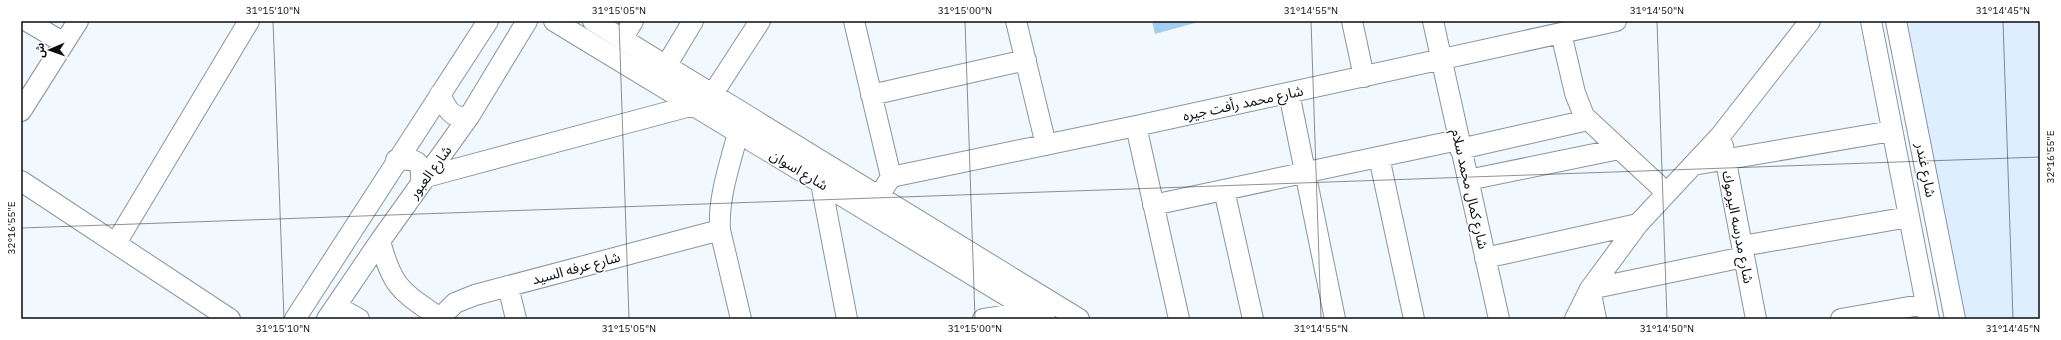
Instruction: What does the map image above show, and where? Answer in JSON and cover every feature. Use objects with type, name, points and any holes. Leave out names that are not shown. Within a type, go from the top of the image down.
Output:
[{"type":"street","points":[[27,21],[64,43]]},
{"type":"street","points":[[21,111],[78,21]]},
{"type":"street","points":[[116,243],[249,21]]},
{"type":"street","points":[[295,319],[396,160],[488,21]]},
{"type":"street","name":"شارع العبور","points":[[332,313],[380,241],[470,116],[527,21]]},
{"type":"street","name":"شارع اسوان","points":[[554,21],[1039,315]]},
{"type":"street","name":"شارع اسوان","points":[[593,21],[1079,319]]},
{"type":"street","points":[[622,39],[633,21]]},
{"type":"street","points":[[666,66],[693,21]]},
{"type":"street","points":[[712,95],[760,21]]},
{"type":"street","points":[[854,21],[891,177],[879,196]]},
{"type":"street","points":[[1016,21],[1046,145]]},
{"type":"street","points":[[1352,21],[1364,77]]},
{"type":"street","name":"شارع كمال محمد سلام","points":[[1433,21],[1440,60],[1499,319]]},
{"type":"street","name":"شارع محمد رأفت جيره","points":[[891,177],[1364,77],[1561,33],[1592,24],[1616,21]]},
{"type":"street","points":[[1575,319],[1590,289],[1638,224],[1721,135],[1810,21]]},
{"type":"street","name":"شارع غندر","points":[[1871,21],[1927,311]]},
{"type":"street","name":"شارع غندر","points":[[1896,21],[1955,319]]},
{"type":"street","points":[[1561,33],[1579,106],[1588,120],[1667,193]]},
{"type":"street","points":[[871,95],[1026,60]]},
{"type":"street","points":[[1289,93],[1335,319]]},
{"type":"street","points":[[440,94],[446,107],[456,117],[460,118],[470,116]]},
{"type":"street","points":[[396,160],[412,159],[420,163],[422,166],[424,180],[694,105]]},
{"type":"street","points":[[1153,205],[1379,157],[1588,120]]},
{"type":"street","points":[[1136,126],[1179,319]]},
{"type":"street","points":[[1693,165],[1892,131]]},
{"type":"street","points":[[738,133],[721,200],[720,230],[740,319]]},
{"type":"street","name":"شارع مدرسه اليرموك","points":[[1721,135],[1756,319]]},
{"type":"street","points":[[1468,180],[1619,149]]},
{"type":"street","points":[[1379,157],[1414,319]]},
{"type":"street","points":[[21,181],[230,319]]},
{"type":"street","points":[[821,184],[847,319]]},
{"type":"street","points":[[1224,190],[1253,319]]},
{"type":"street","points":[[1590,289],[1743,252],[1909,217]]},
{"type":"street","points":[[1485,258],[1638,224]]},
{"type":"street","name":"شارع عرفه السيد","points":[[440,319],[455,303],[508,286],[720,230]]},
{"type":"street","points":[[380,241],[386,263],[393,280],[405,295],[440,319]]},
{"type":"street","points":[[508,286],[516,319]]},
{"type":"street","points":[[1590,289],[1596,319]]},
{"type":"street","points":[[1842,319],[1927,311]]},
{"type":"street","points":[[332,313],[359,319]]},
{"type":"street","points":[[983,319],[1039,315]]},
{"type":"shaded area","points":[[1152,21],[1202,21],[1155,34]]},
{"type":"shaded area","points":[[1905,21],[2040,21],[2040,319],[1963,319]]}]
